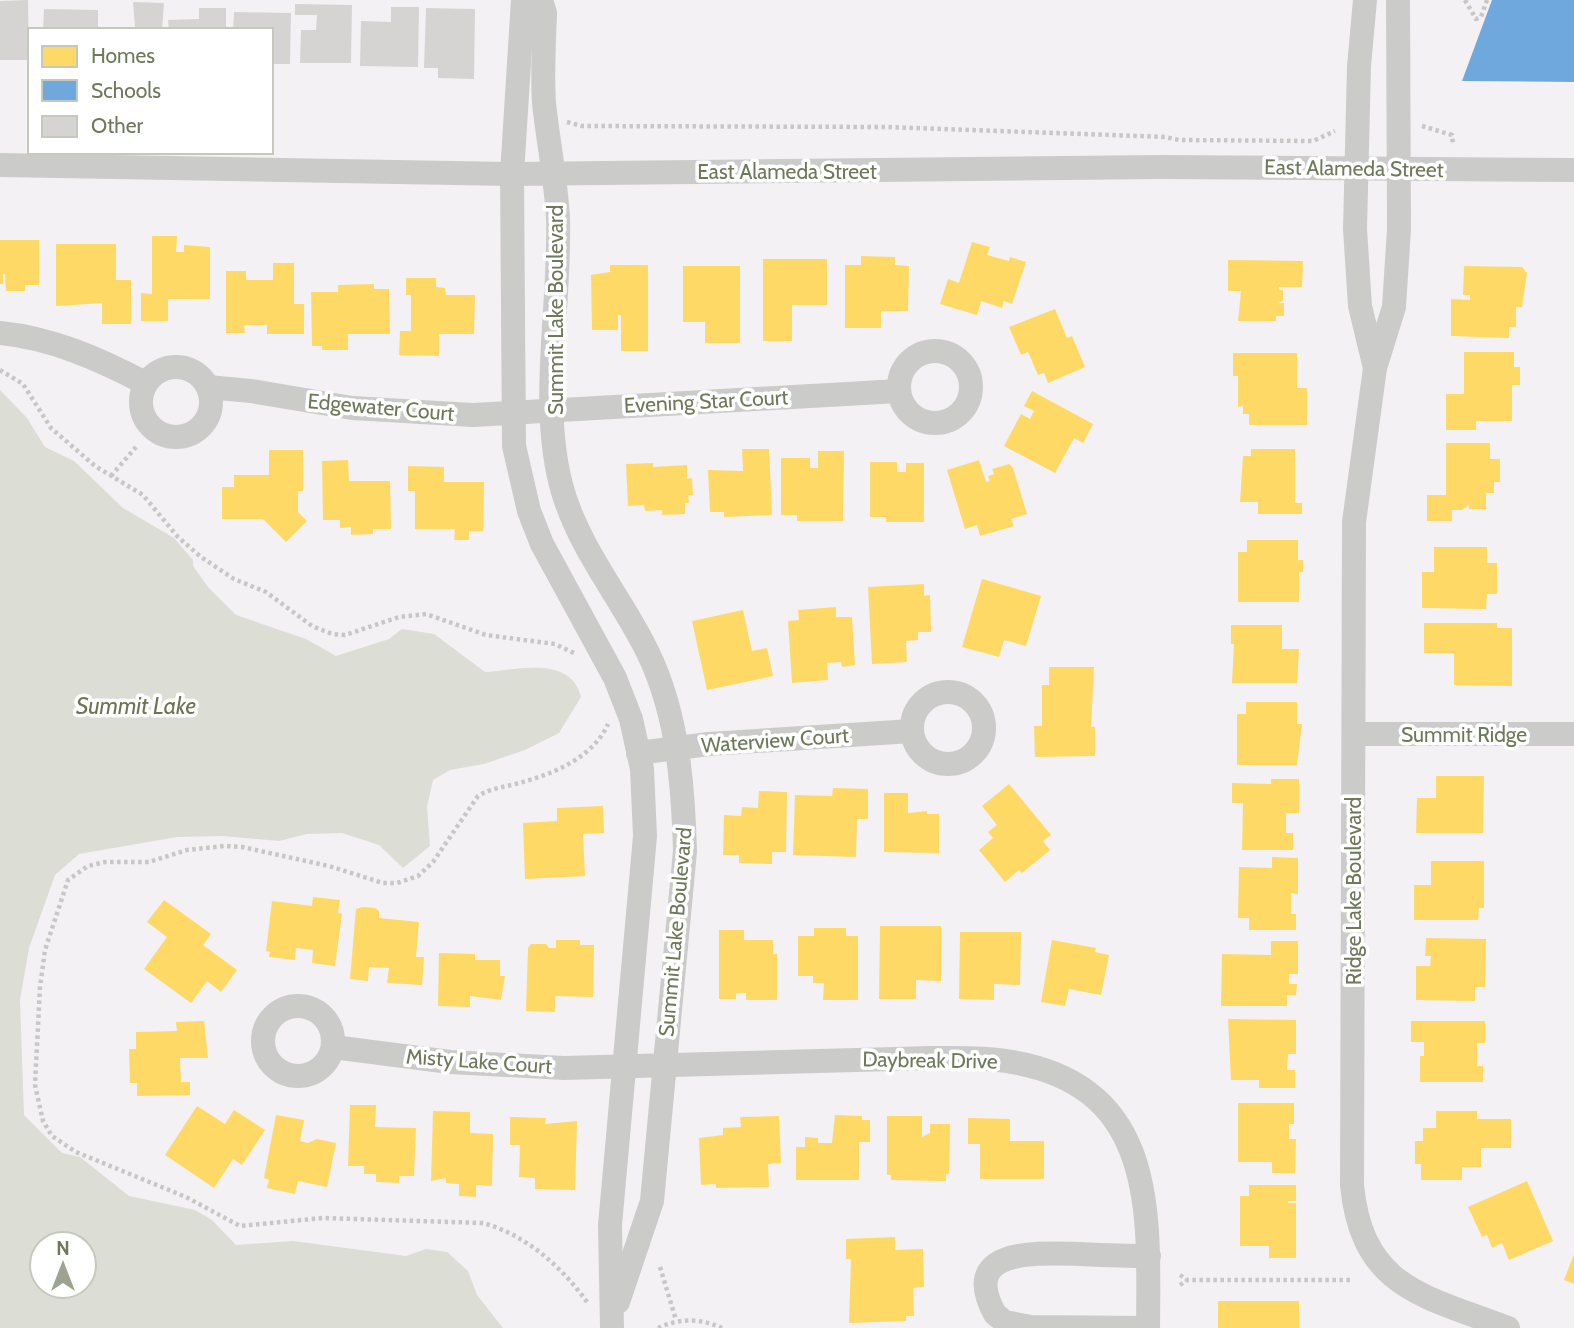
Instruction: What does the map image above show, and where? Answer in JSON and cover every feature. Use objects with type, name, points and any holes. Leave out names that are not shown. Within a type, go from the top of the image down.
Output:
[{"type":"street","name":"Summit Lake Boulevard","points":[[523,0],[512,174],[514,446],[529,511],[561,582],[615,678],[631,719],[646,819],[610,1225],[605,1320]]},
{"type":"street","name":"Summit Lake Boulevard","points":[[541,0],[545,13],[544,99],[558,219],[551,371],[563,491],[584,546],[643,643],[665,696],[677,747],[685,851],[652,1200],[605,1320]]},
{"type":"street","name":"Ridge Lake Boulevard","points":[[1365,0],[1359,66],[1356,200],[1360,306],[1375,368]]},
{"type":"street","name":"Ridge Lake Boulevard","points":[[1398,0],[1399,200],[1394,307],[1375,368],[1354,523],[1352,1185],[1357,1221],[1369,1249],[1393,1278],[1414,1292],[1508,1328]]},
{"type":"street","name":"East Alameda Street","points":[[0,165],[512,174],[1357,168],[1574,170]]},
{"type":"street","points":[[0,333],[30,336],[98,359],[145,383]]},
{"type":"street","points":[[179,367],[195,372],[208,387],[211,406],[204,424],[183,437],[167,436],[147,423],[141,408],[145,383],[156,372],[179,367]]},
{"type":"street","name":"Edgewater Court","points":[[208,387],[251,391],[352,408],[513,414]]},
{"type":"street","name":"Evening Star Court","points":[[513,414],[899,391]]},
{"type":"street","name":"Waterview Court","points":[[638,753],[677,747],[912,731]]},
{"type":"street","name":"Summit Ridge","points":[[1354,734],[1574,734]]},
{"type":"street","name":"Misty Lake Court","points":[[333,1047],[500,1066],[625,1065]]},
{"type":"street","name":"Daybreak Drive","points":[[625,1065],[985,1059],[1031,1066],[1058,1077],[1100,1104],[1129,1139],[1145,1194],[1149,1256],[1148,1328],[1016,1326],[995,1314],[986,1290],[989,1274],[996,1263],[1023,1253],[1149,1256]]},
{"type":"path","points":[[1465,0],[1476,19],[1481,17],[1487,0]]},
{"type":"path","points":[[567,122],[582,126],[886,127],[1286,141],[1322,139],[1339,127]]},
{"type":"path","points":[[0,370],[23,384],[51,428],[111,476],[143,495],[178,537],[215,568],[266,592],[302,620],[323,631],[332,634],[355,633],[399,617],[426,614],[503,639],[555,644],[582,659]]},
{"type":"path","points":[[111,476],[136,447]]},
{"type":"path","points":[[605,1320],[529,1243],[508,1230],[483,1223],[323,1218],[240,1226],[230,1223],[186,1197],[62,1144],[43,1121],[37,1105],[36,1062],[45,950],[60,898],[68,880],[79,871],[105,862],[149,862],[187,850],[242,846],[330,866],[383,883],[405,881],[418,876],[433,862],[478,796],[488,790],[550,774],[573,761],[602,737],[608,724],[607,713]]},
{"type":"path","points":[[660,1267],[676,1320]]},
{"type":"path","points":[[1180,1275],[1186,1280],[1351,1280]]},
{"type":"path","points":[[1180,1285],[1186,1280]]},
{"type":"path","points":[[658,1328],[676,1320],[708,1322],[722,1328]]},
{"type":"water","name":"Summit Lake","points":[[0,390],[27,418],[45,447],[74,461],[123,508],[174,538],[193,560],[193,566],[208,587],[236,615],[306,639],[336,656],[389,639],[402,629],[434,634],[485,672],[541,668],[566,675],[575,684],[581,697],[559,733],[525,750],[484,764],[450,770],[433,780],[427,807],[430,846],[403,868],[379,845],[342,833],[307,834],[279,841],[222,836],[177,837],[79,854],[55,875],[29,948],[20,1000],[24,1115],[62,1153],[80,1157],[129,1196],[195,1210],[212,1220],[236,1245],[293,1241],[406,1256],[426,1249],[447,1252],[468,1271],[477,1295],[503,1328],[0,1328]]},
{"type":"building: Homes","points":[[152,236],[177,236],[176,252],[184,252],[184,245],[210,247],[210,299],[168,299],[168,321],[141,321],[141,293],[152,294]]},
{"type":"building: Homes","points":[[0,240],[39,240],[39,285],[25,285],[25,291],[6,291],[5,274],[3,284],[0,284]]},
{"type":"building: Homes","points":[[972,242],[990,247],[987,255],[1026,262],[1012,304],[1004,301],[1002,308],[981,301],[977,315],[940,304],[948,279],[959,283]]},
{"type":"building: Homes","points":[[56,244],[116,244],[116,280],[131,280],[131,324],[102,324],[102,303],[56,306]]},
{"type":"building: Homes","points":[[861,256],[895,257],[895,265],[909,266],[908,311],[881,311],[881,328],[845,328],[845,265],[861,265]]},
{"type":"building: Homes","points":[[763,259],[827,259],[827,305],[792,305],[792,341],[763,341]]},
{"type":"building: Homes","points":[[1228,260],[1303,261],[1302,287],[1279,287],[1279,290],[1283,290],[1283,301],[1278,303],[1284,303],[1284,316],[1276,316],[1276,321],[1238,321],[1241,291],[1228,291]]},
{"type":"building: Homes","points":[[273,263],[294,263],[294,304],[304,304],[304,334],[267,334],[267,325],[244,325],[245,333],[226,333],[226,271],[246,271],[246,280],[273,280]]},
{"type":"building: Homes","points":[[610,265],[648,265],[648,351],[621,351],[621,315],[618,315],[618,330],[592,330],[591,275],[610,272]]},
{"type":"building: Homes","points":[[683,266],[740,266],[740,343],[705,343],[705,322],[683,322]]},
{"type":"building: Homes","points":[[1464,266],[1522,267],[1527,273],[1522,307],[1516,307],[1516,327],[1509,327],[1509,338],[1451,336],[1451,299],[1470,300],[1470,295],[1463,295]]},
{"type":"building: Homes","points":[[406,278],[436,278],[436,287],[445,288],[446,295],[475,295],[474,334],[439,334],[439,356],[399,355],[400,331],[411,331],[411,295],[406,295]]},
{"type":"building: Homes","points":[[374,284],[374,289],[389,289],[390,334],[348,334],[348,350],[322,350],[322,346],[312,346],[311,292],[338,292],[338,285]]},
{"type":"building: Homes","points":[[1055,309],[1067,338],[1072,336],[1085,367],[1048,383],[1044,373],[1038,375],[1028,352],[1021,355],[1009,327]]},
{"type":"building: Homes","points":[[1464,352],[1514,352],[1514,367],[1520,367],[1520,385],[1512,385],[1512,421],[1476,421],[1476,430],[1446,430],[1446,394],[1464,394]]},
{"type":"building: Homes","points":[[1233,353],[1297,353],[1297,388],[1307,388],[1307,425],[1249,425],[1249,414],[1243,414],[1243,406],[1238,407],[1238,376],[1233,376]]},
{"type":"building: Homes","points":[[1032,391],[1093,424],[1083,443],[1074,438],[1055,473],[1004,446],[1021,414],[1030,419],[1034,411],[1024,406]]},
{"type":"building: Homes","points":[[1446,443],[1490,443],[1490,459],[1500,459],[1500,482],[1494,482],[1494,493],[1486,493],[1486,509],[1469,509],[1469,505],[1462,510],[1452,510],[1452,521],[1427,521],[1427,495],[1446,495]]},
{"type":"building: Homes","points":[[742,449],[769,449],[772,515],[724,517],[724,512],[710,512],[708,470],[743,471]]},
{"type":"building: Homes","points":[[1251,449],[1295,449],[1295,503],[1302,503],[1302,514],[1258,514],[1258,502],[1240,502],[1243,456],[1251,456]]},
{"type":"building: Homes","points":[[269,450],[303,450],[303,491],[298,491],[298,512],[307,521],[286,542],[263,519],[222,519],[222,487],[234,487],[234,475],[269,475]]},
{"type":"building: Homes","points":[[818,451],[844,451],[843,521],[797,521],[797,515],[781,515],[781,458],[810,458],[810,468],[818,468]]},
{"type":"building: Homes","points":[[348,460],[349,481],[390,481],[391,529],[373,529],[373,534],[351,535],[351,527],[340,528],[340,520],[323,520],[322,461]]},
{"type":"building: Homes","points":[[979,460],[986,482],[990,481],[988,476],[994,474],[992,469],[1009,464],[1013,468],[1027,514],[1011,519],[1014,526],[980,536],[977,525],[965,529],[947,470]]},
{"type":"building: Homes","points":[[870,462],[897,462],[897,472],[906,472],[906,463],[924,463],[924,522],[886,522],[886,517],[870,517]]},
{"type":"building: Homes","points":[[653,463],[653,467],[687,465],[687,479],[692,478],[693,495],[688,495],[689,503],[685,503],[685,514],[662,515],[662,510],[645,511],[644,505],[628,506],[626,464]]},
{"type":"building: Homes","points":[[408,466],[444,467],[444,482],[484,482],[483,531],[469,531],[469,540],[454,540],[455,529],[415,529],[415,491],[408,491]]},
{"type":"building: Homes","points":[[1247,540],[1298,540],[1298,560],[1303,560],[1303,572],[1299,572],[1299,602],[1238,602],[1238,552],[1247,552]]},
{"type":"building: Homes","points":[[1434,547],[1487,547],[1487,563],[1497,563],[1497,594],[1487,594],[1486,609],[1422,608],[1422,572],[1434,572]]},
{"type":"building: Homes","points":[[982,579],[1041,596],[1026,646],[1004,640],[999,657],[962,647]]},
{"type":"building: Homes","points":[[924,584],[924,596],[930,595],[931,632],[918,632],[918,640],[906,641],[907,662],[872,664],[868,587]]},
{"type":"building: Homes","points":[[836,607],[836,617],[852,617],[855,665],[842,667],[841,662],[827,663],[828,680],[792,683],[788,621],[799,620],[798,610]]},
{"type":"building: Homes","points":[[743,610],[752,651],[767,648],[773,676],[707,690],[692,621]]},
{"type":"building: Homes","points":[[1424,623],[1497,623],[1497,628],[1512,628],[1512,686],[1454,685],[1454,653],[1424,653]]},
{"type":"building: Homes","points":[[1231,625],[1282,625],[1282,649],[1299,649],[1297,683],[1232,683],[1234,644],[1231,644]]},
{"type":"building: Homes","points":[[1049,667],[1094,667],[1091,727],[1095,727],[1095,756],[1035,757],[1034,726],[1042,726],[1042,685],[1049,685]]},
{"type":"building: Homes","points":[[1246,702],[1297,702],[1297,724],[1302,724],[1297,765],[1237,765],[1237,714],[1246,714]]},
{"type":"building: Homes","points":[[1436,776],[1484,776],[1483,833],[1416,833],[1417,798],[1436,798]]},
{"type":"building: Homes","points":[[1271,779],[1299,779],[1299,813],[1286,813],[1286,833],[1293,833],[1293,850],[1242,850],[1243,803],[1232,803],[1232,783],[1271,784]]},
{"type":"building: Homes","points":[[1009,784],[1051,835],[1043,841],[1050,850],[1022,873],[1019,870],[1005,882],[979,850],[993,838],[988,832],[997,825],[982,806]]},
{"type":"building: Homes","points":[[833,788],[868,789],[868,819],[857,819],[856,857],[793,855],[795,795],[832,796]]},
{"type":"building: Homes","points":[[759,791],[787,792],[786,852],[772,852],[772,864],[739,863],[739,855],[723,855],[724,815],[741,816],[742,807],[758,808]]},
{"type":"building: Homes","points":[[884,793],[908,793],[908,813],[927,811],[927,814],[939,814],[939,853],[884,852]]},
{"type":"building: Homes","points":[[603,806],[604,833],[583,834],[585,876],[525,879],[523,823],[557,821],[557,808]]},
{"type":"building: Homes","points":[[1272,857],[1298,858],[1298,894],[1291,893],[1291,914],[1296,914],[1296,930],[1249,930],[1249,918],[1238,918],[1239,867],[1272,868]]},
{"type":"building: Homes","points":[[1431,861],[1484,861],[1484,908],[1479,908],[1478,920],[1414,920],[1414,885],[1431,885]]},
{"type":"building: Homes","points":[[313,897],[340,900],[338,913],[342,914],[335,966],[312,963],[313,950],[296,948],[295,960],[269,957],[270,952],[266,951],[272,901],[312,906]]},
{"type":"building: Homes","points":[[164,900],[211,934],[203,945],[237,970],[221,992],[207,981],[191,1003],[144,969],[167,937],[147,922]]},
{"type":"building: Homes","points":[[375,908],[379,911],[379,918],[419,922],[416,957],[424,957],[422,985],[387,983],[389,968],[369,967],[368,981],[350,979],[356,909]]},
{"type":"building: Homes","points":[[880,926],[941,926],[941,981],[916,980],[916,999],[879,999]]},
{"type":"building: Homes","points":[[814,928],[846,928],[846,936],[858,936],[858,1000],[823,1000],[824,983],[813,983],[813,976],[798,976],[798,936],[814,936]]},
{"type":"building: Homes","points":[[719,930],[744,930],[744,940],[773,940],[773,954],[777,954],[777,1000],[746,1000],[746,993],[736,993],[736,999],[719,999]]},
{"type":"building: Homes","points":[[960,932],[1021,932],[1020,985],[994,984],[994,1000],[959,999]]},
{"type":"building: Homes","points":[[1426,938],[1486,939],[1485,987],[1475,987],[1475,1001],[1416,1000],[1416,966],[1430,966],[1431,956],[1425,956]]},
{"type":"building: Homes","points":[[556,940],[580,940],[580,945],[594,945],[593,997],[555,996],[555,1012],[526,1011],[528,948],[531,944],[546,944],[549,948],[556,948]]},
{"type":"building: Homes","points":[[1052,940],[1096,948],[1095,952],[1109,955],[1101,995],[1069,989],[1065,1006],[1041,1002]]},
{"type":"building: Homes","points":[[1271,941],[1298,941],[1298,974],[1289,974],[1289,984],[1297,984],[1296,995],[1287,995],[1287,1006],[1221,1006],[1222,954],[1271,955]]},
{"type":"building: Homes","points":[[439,953],[475,954],[475,960],[500,960],[500,976],[505,976],[501,1000],[470,996],[470,1007],[438,1006]]},
{"type":"building: Homes","points":[[1228,1019],[1296,1020],[1296,1054],[1288,1054],[1287,1070],[1295,1070],[1295,1088],[1259,1088],[1259,1080],[1231,1080]]},
{"type":"building: Homes","points":[[204,1021],[208,1058],[180,1058],[181,1082],[190,1082],[190,1095],[137,1096],[137,1083],[130,1083],[129,1049],[136,1049],[136,1032],[177,1031],[176,1022]]},
{"type":"building: Homes","points":[[1411,1021],[1485,1021],[1485,1043],[1477,1043],[1477,1066],[1483,1066],[1483,1082],[1420,1082],[1420,1056],[1424,1056],[1424,1042],[1411,1042]]},
{"type":"building: Homes","points":[[1238,1103],[1294,1103],[1294,1124],[1289,1124],[1289,1139],[1296,1139],[1295,1173],[1272,1173],[1272,1162],[1238,1162]]},
{"type":"building: Homes","points":[[350,1105],[376,1105],[375,1127],[416,1128],[414,1176],[399,1176],[399,1183],[376,1182],[376,1174],[364,1174],[364,1166],[348,1166]]},
{"type":"building: Homes","points":[[197,1106],[225,1124],[234,1110],[265,1130],[242,1165],[233,1159],[214,1188],[165,1155]]},
{"type":"building: Homes","points":[[433,1111],[470,1112],[470,1133],[493,1134],[492,1186],[476,1185],[476,1197],[459,1196],[459,1184],[446,1183],[446,1178],[431,1181]]},
{"type":"building: Homes","points":[[1436,1111],[1477,1111],[1477,1119],[1511,1119],[1511,1148],[1481,1148],[1481,1167],[1462,1167],[1462,1180],[1421,1180],[1421,1164],[1415,1164],[1415,1141],[1423,1141],[1423,1128],[1436,1128]]},
{"type":"building: Homes","points":[[276,1115],[304,1120],[300,1141],[308,1143],[317,1139],[336,1143],[327,1187],[298,1181],[295,1194],[267,1188],[269,1180],[264,1178]]},
{"type":"building: Homes","points":[[835,1115],[862,1116],[862,1120],[870,1120],[870,1142],[859,1142],[859,1180],[796,1180],[796,1147],[805,1147],[805,1137],[818,1138],[818,1143],[832,1143]]},
{"type":"building: Homes","points":[[779,1116],[781,1163],[768,1164],[769,1187],[716,1188],[716,1184],[701,1185],[699,1138],[723,1135],[723,1128],[741,1127],[740,1117]]},
{"type":"building: Homes","points":[[887,1116],[922,1116],[922,1137],[930,1133],[930,1124],[950,1124],[949,1174],[946,1174],[946,1181],[891,1180],[891,1175],[887,1175]]},
{"type":"building: Homes","points":[[510,1117],[546,1118],[545,1124],[577,1121],[575,1190],[535,1189],[535,1178],[519,1177],[520,1145],[510,1145]]},
{"type":"building: Homes","points":[[968,1118],[1010,1119],[1010,1141],[1044,1141],[1044,1179],[980,1179],[980,1144],[968,1144]]},
{"type":"building: Homes","points":[[1527,1181],[1553,1241],[1509,1260],[1502,1243],[1492,1248],[1487,1235],[1482,1237],[1468,1207]]},
{"type":"building: Homes","points":[[1249,1185],[1296,1185],[1296,1201],[1288,1203],[1296,1203],[1296,1258],[1269,1258],[1269,1246],[1240,1246],[1240,1196],[1249,1196]]},
{"type":"building: Homes","points":[[895,1237],[895,1250],[923,1249],[924,1287],[913,1288],[914,1316],[906,1316],[906,1321],[849,1323],[851,1259],[846,1259],[846,1239]]},
{"type":"building: Homes","points":[[1574,1254],[1574,1284],[1564,1280]]},
{"type":"building: Homes","points":[[1218,1301],[1299,1301],[1299,1328],[1218,1328]]},
{"type":"building: Schools","points":[[1492,0],[1574,0],[1574,82],[1462,81]]},
{"type":"building: Other","points":[[28,0],[28,60],[0,60],[0,1]]},
{"type":"building: Other","points":[[133,2],[164,3],[162,28],[105,28],[135,27]]},
{"type":"building: Other","points":[[295,4],[352,5],[351,63],[300,63],[301,30],[316,30],[317,15],[295,15]]},
{"type":"building: Other","points":[[391,7],[419,7],[418,67],[360,66],[361,21],[391,22]]},
{"type":"building: Other","points":[[199,8],[226,8],[226,28],[169,28],[168,20],[199,19]]},
{"type":"building: Other","points":[[426,8],[475,9],[474,79],[438,78],[438,68],[424,68]]},
{"type":"building: Other","points":[[44,9],[98,10],[98,28],[43,28]]},
{"type":"building: Other","points":[[234,12],[291,13],[290,64],[273,64],[273,28],[233,28]]}]
